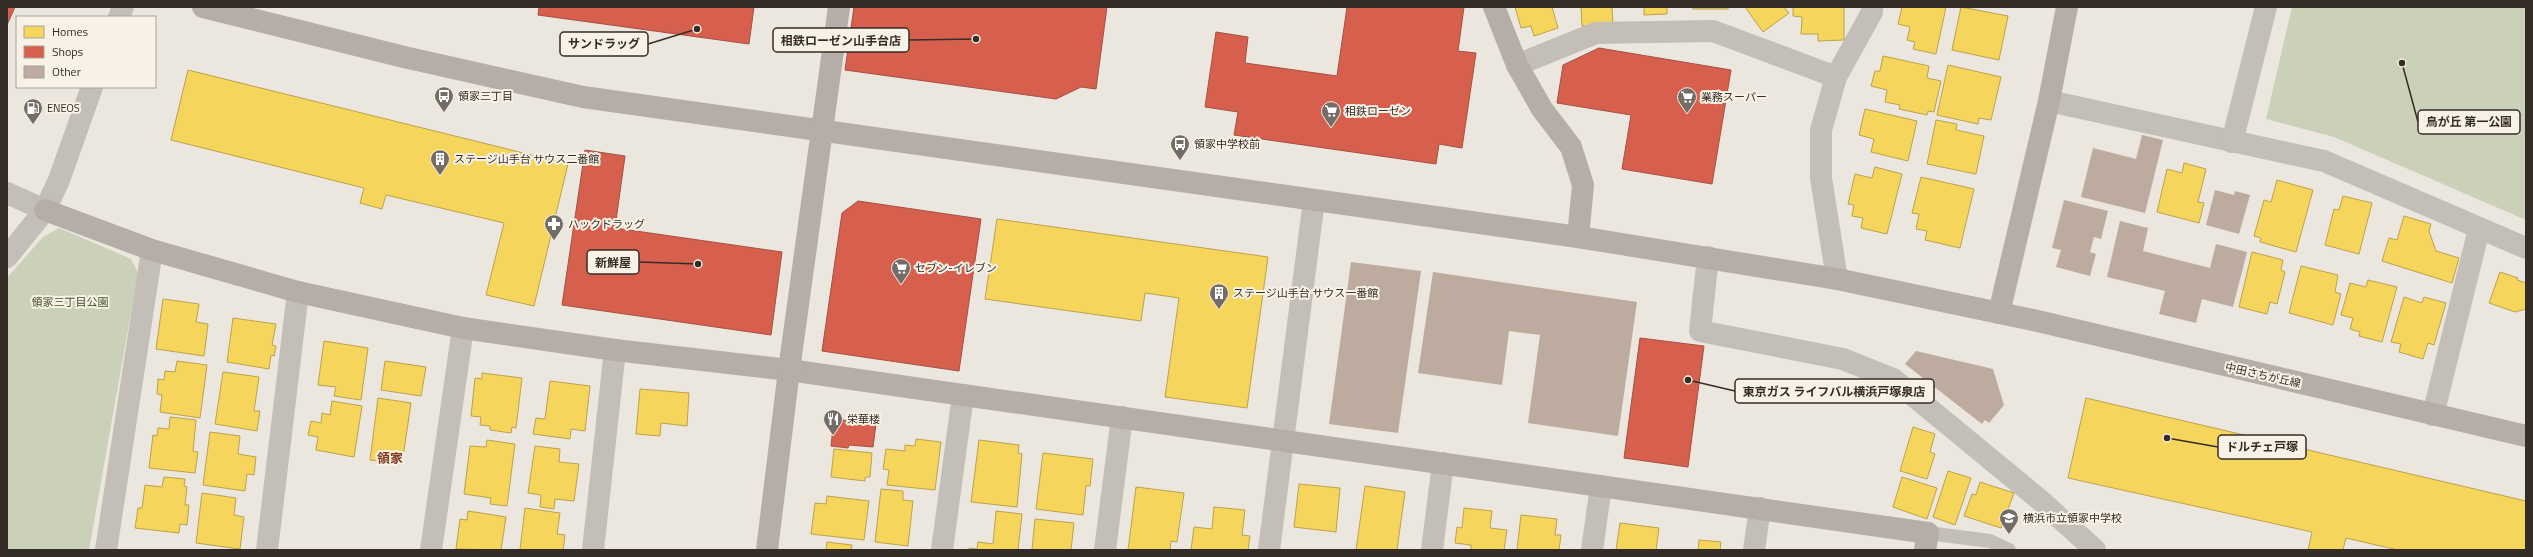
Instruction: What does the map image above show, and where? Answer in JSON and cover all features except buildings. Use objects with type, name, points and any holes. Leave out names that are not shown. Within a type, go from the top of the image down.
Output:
[{"type":"street","name":"中田さちが丘線","points":[[203,7],[404,58],[583,97],[1578,237],[1838,279],[1999,313],[2526,436]]},
{"type":"street","points":[[767,550],[789,370],[839,7]]},
{"type":"street","points":[[1494,7],[1517,66],[1542,109],[1571,147],[1583,184],[1578,237]]},
{"type":"street","points":[[1838,279],[1821,171],[1821,130],[1836,77],[1872,12],[1872,7]]},
{"type":"street","points":[[1999,313],[2049,102],[2067,7]]},
{"type":"street","points":[[2232,142],[2266,7]]},
{"type":"street","points":[[1517,66],[1596,33],[1713,31],[1836,77]]},
{"type":"street","points":[[7,257],[45,210],[59,180],[92,88]]},
{"type":"street","points":[[2049,102],[2324,161],[2526,248]]},
{"type":"street","points":[[7,193],[45,210],[152,250],[298,292],[463,328],[615,350],[789,370],[1760,508],[1926,541]]},
{"type":"street","points":[[1269,550],[1314,200]]},
{"type":"street","points":[[2434,415],[2479,228]]},
{"type":"street","points":[[106,550],[152,250]]},
{"type":"street","points":[[1708,257],[1700,331],[1843,359],[1893,378],[2040,500],[2095,550]]},
{"type":"street","points":[[267,550],[298,292]]},
{"type":"street","points":[[431,550],[463,328]]},
{"type":"street","points":[[592,550],[615,350]]},
{"type":"street","points":[[942,550],[963,395]]},
{"type":"street","points":[[1105,550],[1122,417]]},
{"type":"street","points":[[1432,550],[1443,463]]},
{"type":"street","points":[[1592,550],[1601,486]]},
{"type":"street","points":[[1754,550],[1760,508]]},
{"type":"lane","points":[[1926,541],[1990,541],[2009,550]]},
{"type":"green space","points":[[2292,7],[2526,7],[2526,220],[2334,137],[2266,119]]},
{"type":"green space","name":"領家三丁目公園","points":[[59,228],[131,259],[138,273],[89,550],[7,550],[7,278],[43,237]]},
{"type":"place","name":"サンドラッグ","points":[[697,29]]},
{"type":"place","name":"相鉄ローゼン山手台店","points":[[976,39]]},
{"type":"place","name":"鳥が丘 第一公園","points":[[2402,63]]},
{"type":"place","name":"領家三丁目","points":[[444,113]]},
{"type":"place","name":"業務スーパー","points":[[1687,114]]},
{"type":"place","name":"ENEOS","points":[[33,125]]},
{"type":"place","name":"相鉄ローゼン","points":[[1331,128]]},
{"type":"place","name":"領家中学校前","points":[[1180,161]]},
{"type":"place","name":"ステージ山手台 サウス二番館","points":[[440,176]]},
{"type":"place","name":"ハックドラッグ","points":[[554,241]]},
{"type":"place","name":"新鮮屋","points":[[698,264]]},
{"type":"place","name":"セブン-イレブン","points":[[901,285]]},
{"type":"place","name":"ステージ山手台 サウス一番館","points":[[1219,310]]},
{"type":"place","name":"東京ガス ライフバル横浜戸塚泉店","points":[[1688,380]]},
{"type":"place","name":"栄華楼","points":[[833,436]]},
{"type":"place","name":"ドルチェ戸塚","points":[[2167,438]]},
{"type":"place","name":"横浜市立領家中学校","points":[[2009,535]]},
{"type":"district","name":"領家","points":[[390,458]]}]
